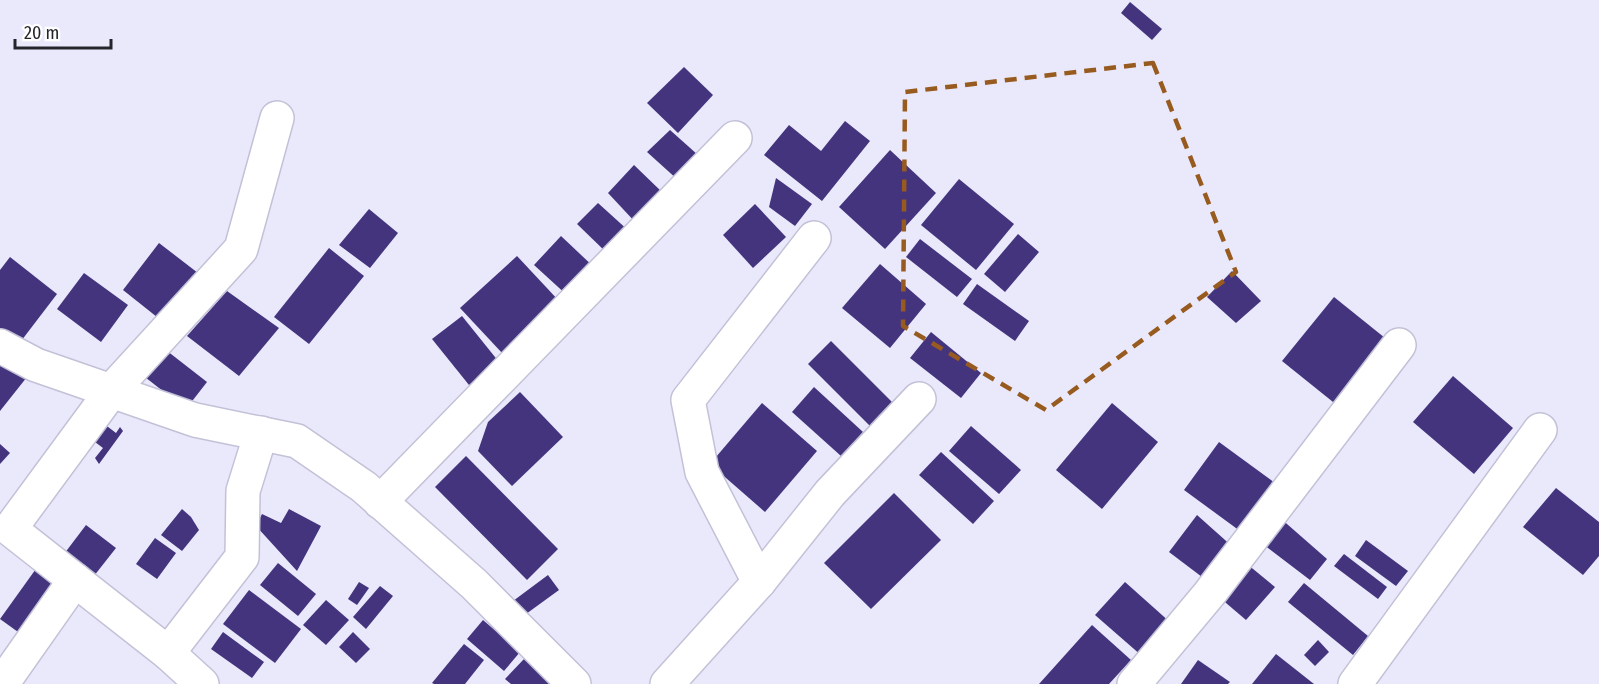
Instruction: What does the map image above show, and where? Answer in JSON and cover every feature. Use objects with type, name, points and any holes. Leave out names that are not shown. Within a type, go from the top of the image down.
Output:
[{"type":"street","points":[[202,684],[168,653],[10,529],[113,389],[241,249],[277,118]]},
{"type":"street","points":[[380,502],[735,138]]},
{"type":"street","points":[[759,582],[702,472],[687,400],[814,238]]},
{"type":"street","points":[[1134,684],[1210,593],[1399,345]]},
{"type":"street","points":[[0,346],[36,365],[113,389],[195,420],[297,441],[364,487],[474,584],[574,684]]},
{"type":"street","points":[[667,684],[759,582],[830,493],[919,399]]},
{"type":"street","points":[[1355,684],[1540,430]]},
{"type":"street","points":[[168,653],[242,557],[243,491],[261,433]]},
{"type":"street","points":[[2,684],[75,580]]},
{"type":"highlighted area","points":[[1153,63],[1236,272],[1046,410],[903,326],[905,92]]},
{"type":"building","points":[[1130,2],[1162,29],[1152,40],[1121,13]]},
{"type":"building","points":[[684,67],[713,95],[678,133],[647,103]]},
{"type":"building","points":[[845,121],[870,141],[822,201],[764,155],[789,125],[821,151]]},
{"type":"building","points":[[670,130],[698,155],[678,180],[647,152]]},
{"type":"building","points":[[890,150],[936,193],[885,249],[839,207]]},
{"type":"building","points":[[634,165],[663,193],[637,224],[608,193]]},
{"type":"building","points":[[776,178],[812,204],[795,226],[769,207]]},
{"type":"building","points":[[959,179],[1014,224],[976,270],[921,225]]},
{"type":"building","points":[[598,203],[630,232],[608,254],[577,224]]},
{"type":"building","points":[[755,204],[786,237],[753,268],[723,235]]},
{"type":"building","points":[[369,209],[398,233],[370,268],[339,245]]},
{"type":"building","points":[[1018,234],[1039,252],[1005,292],[984,274]]},
{"type":"building","points":[[561,236],[596,269],[569,297],[534,265]]},
{"type":"building","points":[[920,239],[972,279],[957,297],[906,257]]},
{"type":"building","points":[[159,243],[198,273],[162,321],[123,290]]},
{"type":"building","points":[[329,248],[364,276],[309,344],[274,317]]},
{"type":"building","points":[[517,256],[560,302],[503,354],[460,308]]},
{"type":"building","points":[[10,257],[57,294],[15,349],[0,337],[0,270]]},
{"type":"building","points":[[880,264],[926,304],[890,348],[842,308]]},
{"type":"building","points":[[1232,271],[1261,301],[1236,323],[1207,297]]},
{"type":"building","points":[[84,273],[128,305],[101,342],[57,309]]},
{"type":"building","points":[[977,284],[1029,321],[1015,341],[963,304]]},
{"type":"building","points":[[227,291],[279,328],[239,376],[187,336]]},
{"type":"building","points":[[1334,297],[1390,342],[1338,406],[1282,361]]},
{"type":"building","points":[[462,316],[499,362],[469,385],[432,339]]},
{"type":"building","points":[[931,332],[981,373],[961,398],[910,358]]},
{"type":"building","points":[[831,341],[900,410],[877,433],[808,364]]},
{"type":"building","points":[[162,347],[207,382],[186,409],[141,374]]},
{"type":"building","points":[[0,356],[27,377],[0,411]]},
{"type":"building","points":[[1453,376],[1513,428],[1474,474],[1413,422]]},
{"type":"building","points":[[814,387],[863,432],[841,456],[792,412]]},
{"type":"building","points":[[520,392],[563,437],[512,486],[478,451],[488,422]]},
{"type":"building","points":[[762,403],[817,451],[765,512],[710,464]]},
{"type":"building","points":[[1112,403],[1158,442],[1102,509],[1056,470]]},
{"type":"building","points":[[99,420],[116,433],[120,427],[123,431],[99,464],[95,458],[103,448],[87,436]]},
{"type":"building","points":[[971,426],[1021,470],[999,494],[949,451]]},
{"type":"building","points":[[1219,442],[1275,483],[1240,531],[1184,490]]},
{"type":"building","points":[[0,444],[10,453],[0,464]]},
{"type":"building","points":[[941,452],[994,501],[973,524],[919,475]]},
{"type":"building","points":[[466,456],[558,549],[527,580],[435,487]]},
{"type":"building","points":[[1556,488],[1599,522],[1599,556],[1583,575],[1523,527]]},
{"type":"building","points":[[894,493],[941,540],[871,609],[824,563]]},
{"type":"building","points":[[182,509],[191,517],[199,530],[182,551],[161,535]]},
{"type":"building","points":[[289,509],[321,526],[297,571],[256,526],[262,514],[281,523]]},
{"type":"building","points":[[1197,515],[1234,548],[1206,580],[1169,552]]},
{"type":"building","points":[[1279,517],[1327,559],[1310,580],[1260,542]]},
{"type":"building","points":[[86,525],[116,548],[90,581],[61,558]]},
{"type":"building","points":[[155,538],[176,553],[157,579],[136,564]]},
{"type":"building","points":[[1366,540],[1408,571],[1396,586],[1355,556]]},
{"type":"building","points":[[1344,554],[1387,587],[1378,599],[1334,566]]},
{"type":"building","points":[[278,563],[316,594],[298,616],[260,585]]},
{"type":"building","points":[[1247,564],[1275,587],[1246,620],[1219,597]]},
{"type":"building","points":[[38,566],[57,581],[25,637],[0,619]]},
{"type":"building","points":[[548,575],[559,590],[515,622],[505,607]]},
{"type":"building","points":[[359,582],[369,588],[357,605],[348,599]]},
{"type":"building","points":[[1125,582],[1171,623],[1142,656],[1095,615]]},
{"type":"building","points":[[1304,583],[1368,636],[1353,655],[1288,602]]},
{"type":"building","points":[[380,586],[393,596],[366,629],[353,617]]},
{"type":"building","points":[[249,590],[301,629],[275,663],[223,624]]},
{"type":"building","points":[[326,600],[349,620],[326,645],[303,625]]},
{"type":"building","points":[[483,620],[520,652],[504,671],[467,639]]},
{"type":"building","points":[[1092,625],[1131,660],[1109,684],[1039,684]]},
{"type":"building","points":[[223,632],[264,662],[252,678],[211,649]]},
{"type":"building","points":[[353,632],[370,649],[356,663],[339,647]]},
{"type":"building","points":[[1318,640],[1329,652],[1315,666],[1304,655]]},
{"type":"building","points":[[464,644],[484,660],[465,684],[432,683]]},
{"type":"building","points":[[1276,654],[1314,684],[1252,684]]},
{"type":"building","points":[[524,659],[552,684],[511,684],[505,679]]},
{"type":"building","points":[[1198,660],[1230,682],[1228,684],[1181,684]]}]
